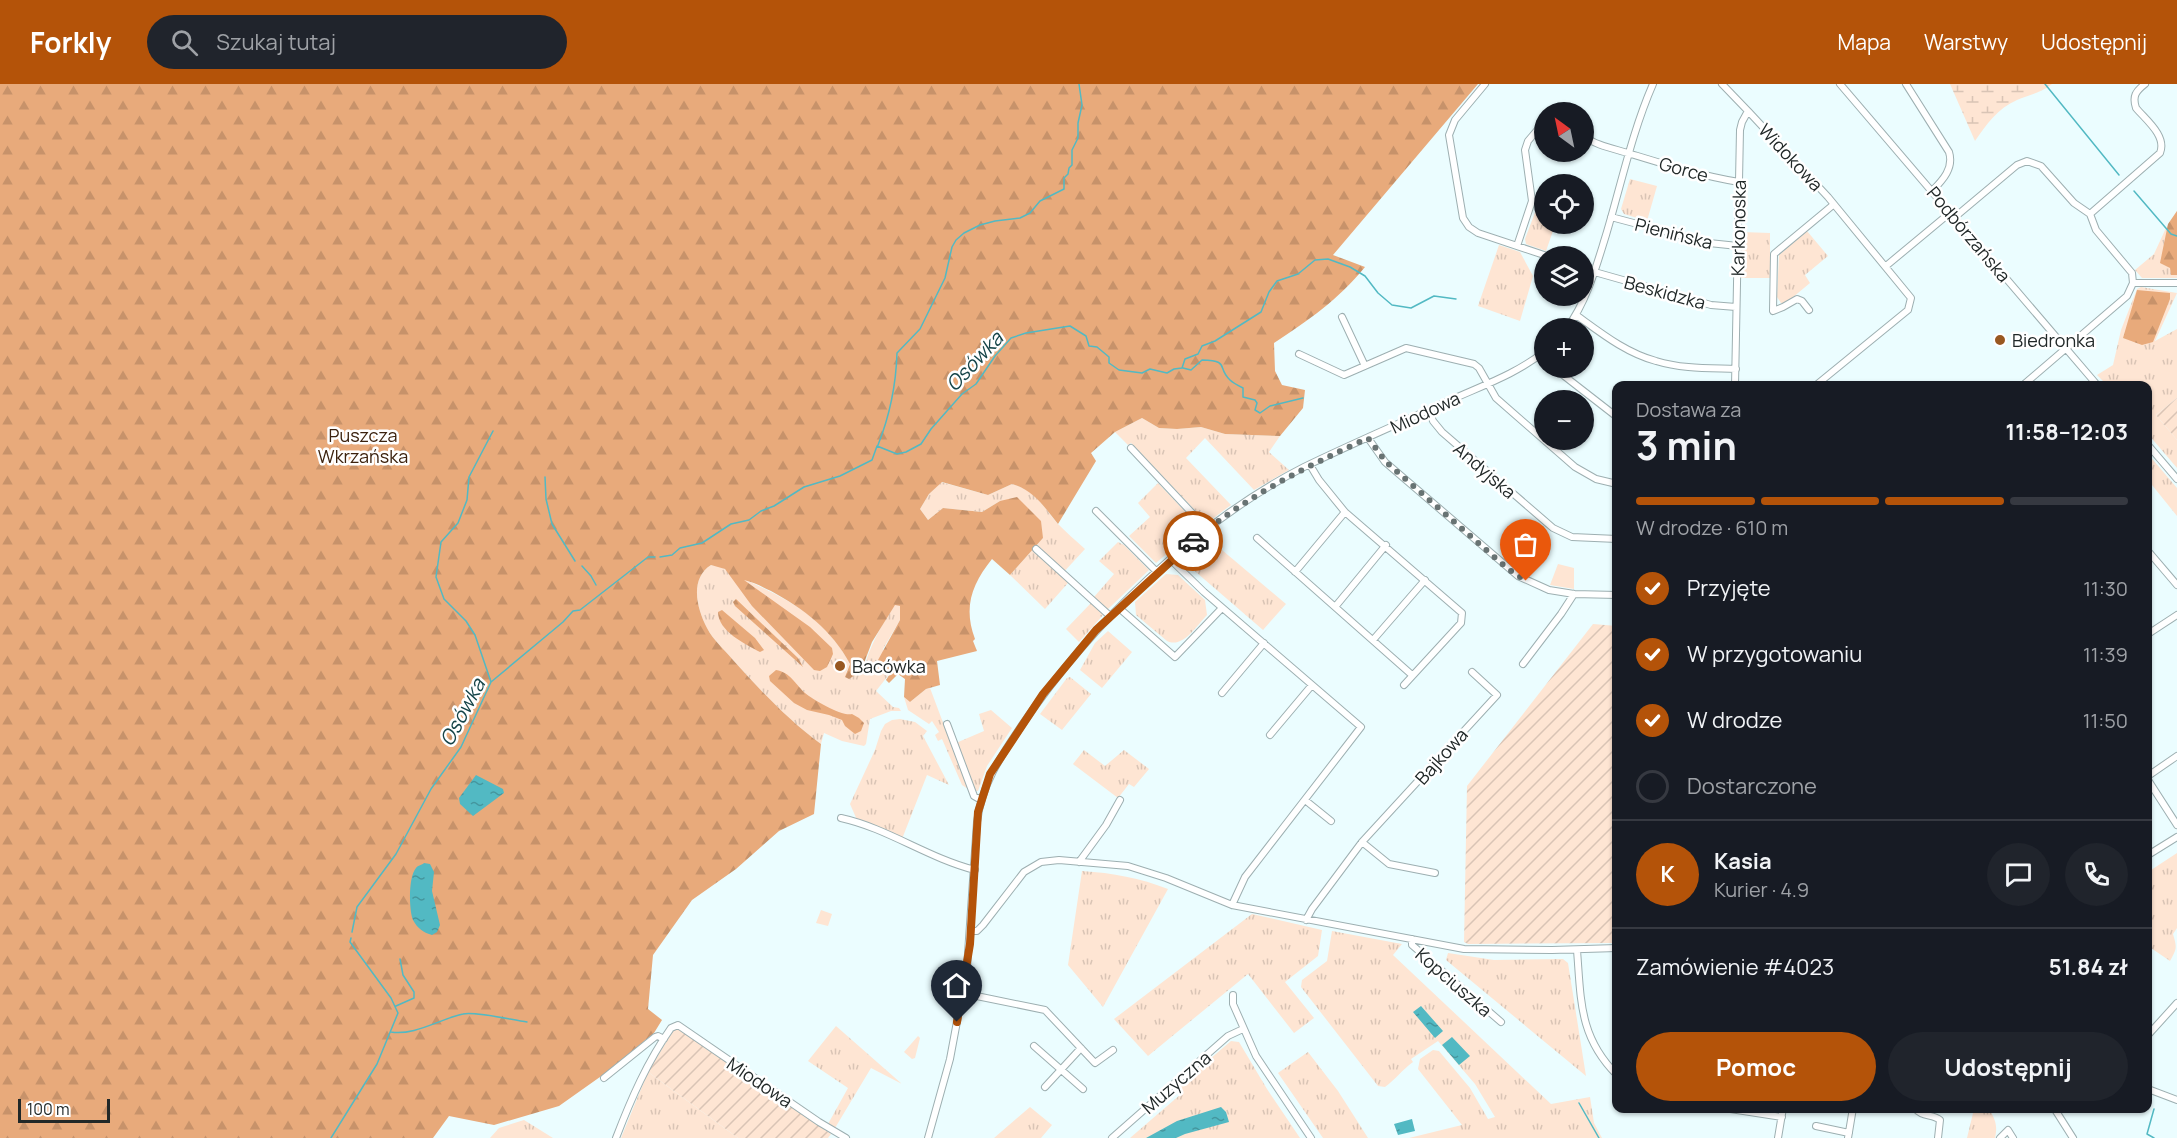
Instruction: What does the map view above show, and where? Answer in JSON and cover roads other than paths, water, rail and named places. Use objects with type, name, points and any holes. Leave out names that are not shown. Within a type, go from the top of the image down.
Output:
[{"type":"street","points":[[1485,84],[1455,120],[1449,135],[1465,223],[1473,230],[1534,252]]},
{"type":"street","points":[[1594,272],[1653,84]]},
{"type":"street","points":[[1722,84],[1748,111]]},
{"type":"street","name":"Podbórzańska","points":[[1840,84],[2094,381]]},
{"type":"street","points":[[1906,84],[1949,152],[1951,159],[1946,174],[1932,191]]},
{"type":"street","points":[[2090,214],[2160,153],[2163,147],[2160,136],[2136,108],[2134,102],[2137,90],[2145,84]]},
{"type":"street","name":"Karkonoska","points":[[1735,381],[1740,130],[1748,111]]},
{"type":"street","name":"Widokowa","points":[[1748,111],[1791,155],[1910,296],[1910,306],[1821,381]]},
{"type":"street","points":[[1516,246],[1533,201],[1525,150],[1534,134]]},
{"type":"street","name":"Gorce","points":[[1594,143],[1717,178],[1739,182]]},
{"type":"street","points":[[1886,267],[2017,165],[2027,161],[2042,166],[2073,203],[2090,214],[2096,230],[2129,268],[2133,283],[2127,296],[2028,381]]},
{"type":"street","name":"Widokowa","points":[[1809,310],[1802,300],[1797,299],[1773,311],[1775,252],[1833,205]]},
{"type":"street","name":"Pienińska","points":[[1611,217],[1709,243],[1738,246]]},
{"type":"street","name":"Beskidzka","points":[[1594,272],[1718,306],[1736,307]]},
{"type":"street","points":[[2133,283],[2177,283]]},
{"type":"street","points":[[1574,318],[1580,306]]},
{"type":"street","points":[[1576,315],[1618,344],[1655,361],[1689,367],[1736,369]]},
{"type":"street","points":[[1342,317],[1365,366]]},
{"type":"street","points":[[1299,354],[1344,375],[1406,348],[1474,364],[1479,368],[1496,398],[1575,467],[1596,479],[1612,483]]},
{"type":"street","name":"Miodowa","points":[[928,1138],[950,1059],[961,989],[970,931],[977,822],[981,800],[993,769],[1037,704],[1110,616],[1207,530],[1259,494],[1310,465],[1487,384],[1534,360]]},
{"type":"street","points":[[1566,378],[1612,414]]},
{"type":"street","name":"Andyjska","points":[[1429,410],[1442,432],[1553,528],[1572,537],[1612,539]]},
{"type":"street","points":[[1368,438],[1386,462],[1508,569],[1526,581],[1542,588],[1574,594],[1612,595]]},
{"type":"street","points":[[1131,448],[1207,530]]},
{"type":"street","points":[[2152,450],[2177,479]]},
{"type":"street","points":[[1310,465],[1319,480],[1346,512],[1459,609],[1463,618],[1404,685]]},
{"type":"street","points":[[1096,511],[1157,572]]},
{"type":"street","points":[[1295,572],[1346,512]]},
{"type":"street","points":[[1257,538],[1412,675]]},
{"type":"street","points":[[1335,607],[1386,545]]},
{"type":"street","points":[[1036,549],[1110,616]]},
{"type":"street","points":[[1043,556],[1049,550]]},
{"type":"street","points":[[2152,555],[2177,585]]},
{"type":"street","points":[[1171,560],[1222,608],[1361,727],[1242,881],[1232,905]]},
{"type":"street","points":[[1373,640],[1425,579]]},
{"type":"street","points":[[1522,664],[1574,594]]},
{"type":"street","points":[[1119,608],[1175,657],[1222,608]]},
{"type":"street","points":[[2152,631],[2177,615]]},
{"type":"street","points":[[1222,693],[1264,644]]},
{"type":"street","name":"Bajkowa","points":[[1306,920],[1362,842],[1497,695],[1472,672]]},
{"type":"street","points":[[1270,735],[1312,685]]},
{"type":"street","points":[[947,724],[974,796],[981,800]]},
{"type":"street","points":[[2152,775],[2177,756]]},
{"type":"street","points":[[2152,784],[2176,823]]},
{"type":"street","points":[[1079,862],[1106,825],[1120,800]]},
{"type":"street","points":[[1305,800],[1331,821]]},
{"type":"street","points":[[840,818],[858,821],[945,860],[975,870]]},
{"type":"street","points":[[2152,853],[2177,837]]},
{"type":"street","points":[[1362,842],[1389,864],[1435,873]]},
{"type":"street","points":[[970,931],[976,931],[983,925],[1019,876],[1046,861],[1113,864],[1138,868],[1232,905],[1473,950],[1612,948]]},
{"type":"street","name":"Kopciuszka","points":[[1412,939],[1412,945],[1501,1022]]},
{"type":"street","points":[[1577,950],[1585,1024],[1596,1050],[1612,1070]]},
{"type":"street","points":[[961,989],[1045,1010],[1095,1063],[1113,1050]]},
{"type":"street","points":[[1233,995],[1233,1004],[1243,1029],[1270,1078],[1311,1138]]},
{"type":"street","points":[[2152,1031],[2177,1003]]},
{"type":"street","name":"Miodowa","points":[[664,1039],[671,1028],[680,1026],[819,1122],[846,1138]]},
{"type":"street","name":"Muzyczna","points":[[1112,1138],[1228,1036],[1243,1029]]},
{"type":"street","points":[[604,1078],[655,1037],[664,1039],[632,1095],[616,1138]]},
{"type":"street","points":[[1034,1046],[1083,1089]]},
{"type":"street","points":[[1045,1087],[1081,1048]]},
{"type":"street","points":[[2152,1091],[2177,1100]]},
{"type":"street","points":[[1756,1113],[1782,1117]]},
{"type":"street","points":[[1778,1138],[1782,1113]]},
{"type":"street","points":[[1816,1126],[1848,1136],[1852,1113]]},
{"type":"street","points":[[1919,1113],[1940,1120],[1938,1138]]},
{"type":"street","points":[[2057,1113],[2073,1138]]},
{"type":"street","points":[[2000,1138],[2008,1130],[2013,1138]]},
{"type":"water","points":[[476,775],[503,789],[504,793],[473,816],[460,804],[459,798]]},
{"type":"water","points":[[424,863],[430,864],[434,872],[432,891],[440,925],[437,932],[432,935],[417,925],[413,920],[411,909],[410,894],[413,872]]},
{"type":"water","points":[[1421,1006],[1443,1031],[1435,1038],[1413,1012]]},
{"type":"water","points":[[1452,1037],[1470,1056],[1459,1065],[1442,1045]]},
{"type":"water","points":[[1221,1107],[1226,1112],[1229,1122],[1176,1138],[1146,1138],[1177,1121]]},
{"type":"water","points":[[1412,1119],[1415,1131],[1398,1135],[1394,1124]]},
{"type":"waterway","points":[[878,445],[892,400],[897,353],[920,329],[945,278],[952,247],[956,240],[980,225],[1020,218],[1030,213],[1040,201],[1064,189],[1064,178],[1072,165],[1072,150],[1078,138],[1078,123],[1082,105],[1079,84]]},
{"type":"waterway","points":[[2045,84],[2119,175]]},
{"type":"waterway","points":[[2134,191],[2171,234],[2177,236]]},
{"type":"waterway","name":"Osówka","points":[[660,557],[672,555],[680,548],[702,543],[731,524],[749,520],[804,487],[840,476],[872,460],[877,446],[897,454],[921,444],[962,394],[976,384],[995,356],[1011,338],[1026,333],[1070,326],[1086,336],[1089,346],[1097,347],[1109,357],[1109,363],[1119,370],[1142,373],[1150,369],[1167,373],[1182,368],[1185,359],[1198,354],[1202,346],[1215,341],[1261,312],[1269,292],[1277,281],[1298,274],[1315,260],[1328,259],[1350,267],[1365,276],[1378,293],[1392,305],[1411,308],[1434,296],[1456,299]]},
{"type":"waterway","points":[[1183,368],[1191,370],[1202,360],[1220,363],[1230,380],[1243,388],[1243,397],[1255,400],[1257,403],[1255,410],[1260,413],[1270,406],[1303,398]]},
{"type":"waterway","points":[[491,682],[475,635],[466,621],[444,599],[436,577],[441,542],[458,523],[467,500],[469,477],[493,431]]},
{"type":"waterway","points":[[545,477],[546,499],[552,524],[575,561]]},
{"type":"waterway","name":"Osówka","points":[[352,932],[357,907],[396,854],[431,789],[461,747],[491,682],[573,611],[580,610],[648,557],[655,557]]},
{"type":"waterway","points":[[582,566],[596,585]]},
{"type":"waterway","name":"Osówka","points":[[331,1138],[377,1064],[398,1013],[391,998],[350,942],[351,938]]},
{"type":"waterway","points":[[396,1006],[414,998],[414,992],[403,975],[400,959]]},
{"type":"waterway","points":[[391,1032],[409,1032],[469,1013],[527,1022]]},
{"type":"waterway","points":[[1579,1103],[1599,1138]]},
{"type":"waterway","points":[[2154,1109],[2147,1134],[2154,1138]]},
{"type":"place","name":"Biedronka","points":[[2000,340]]},
{"type":"place","name":"Bacówka","points":[[840,666]]},
{"type":"park label","name":"Puszcza Wkrzańska","points":[[363,445]]}]
